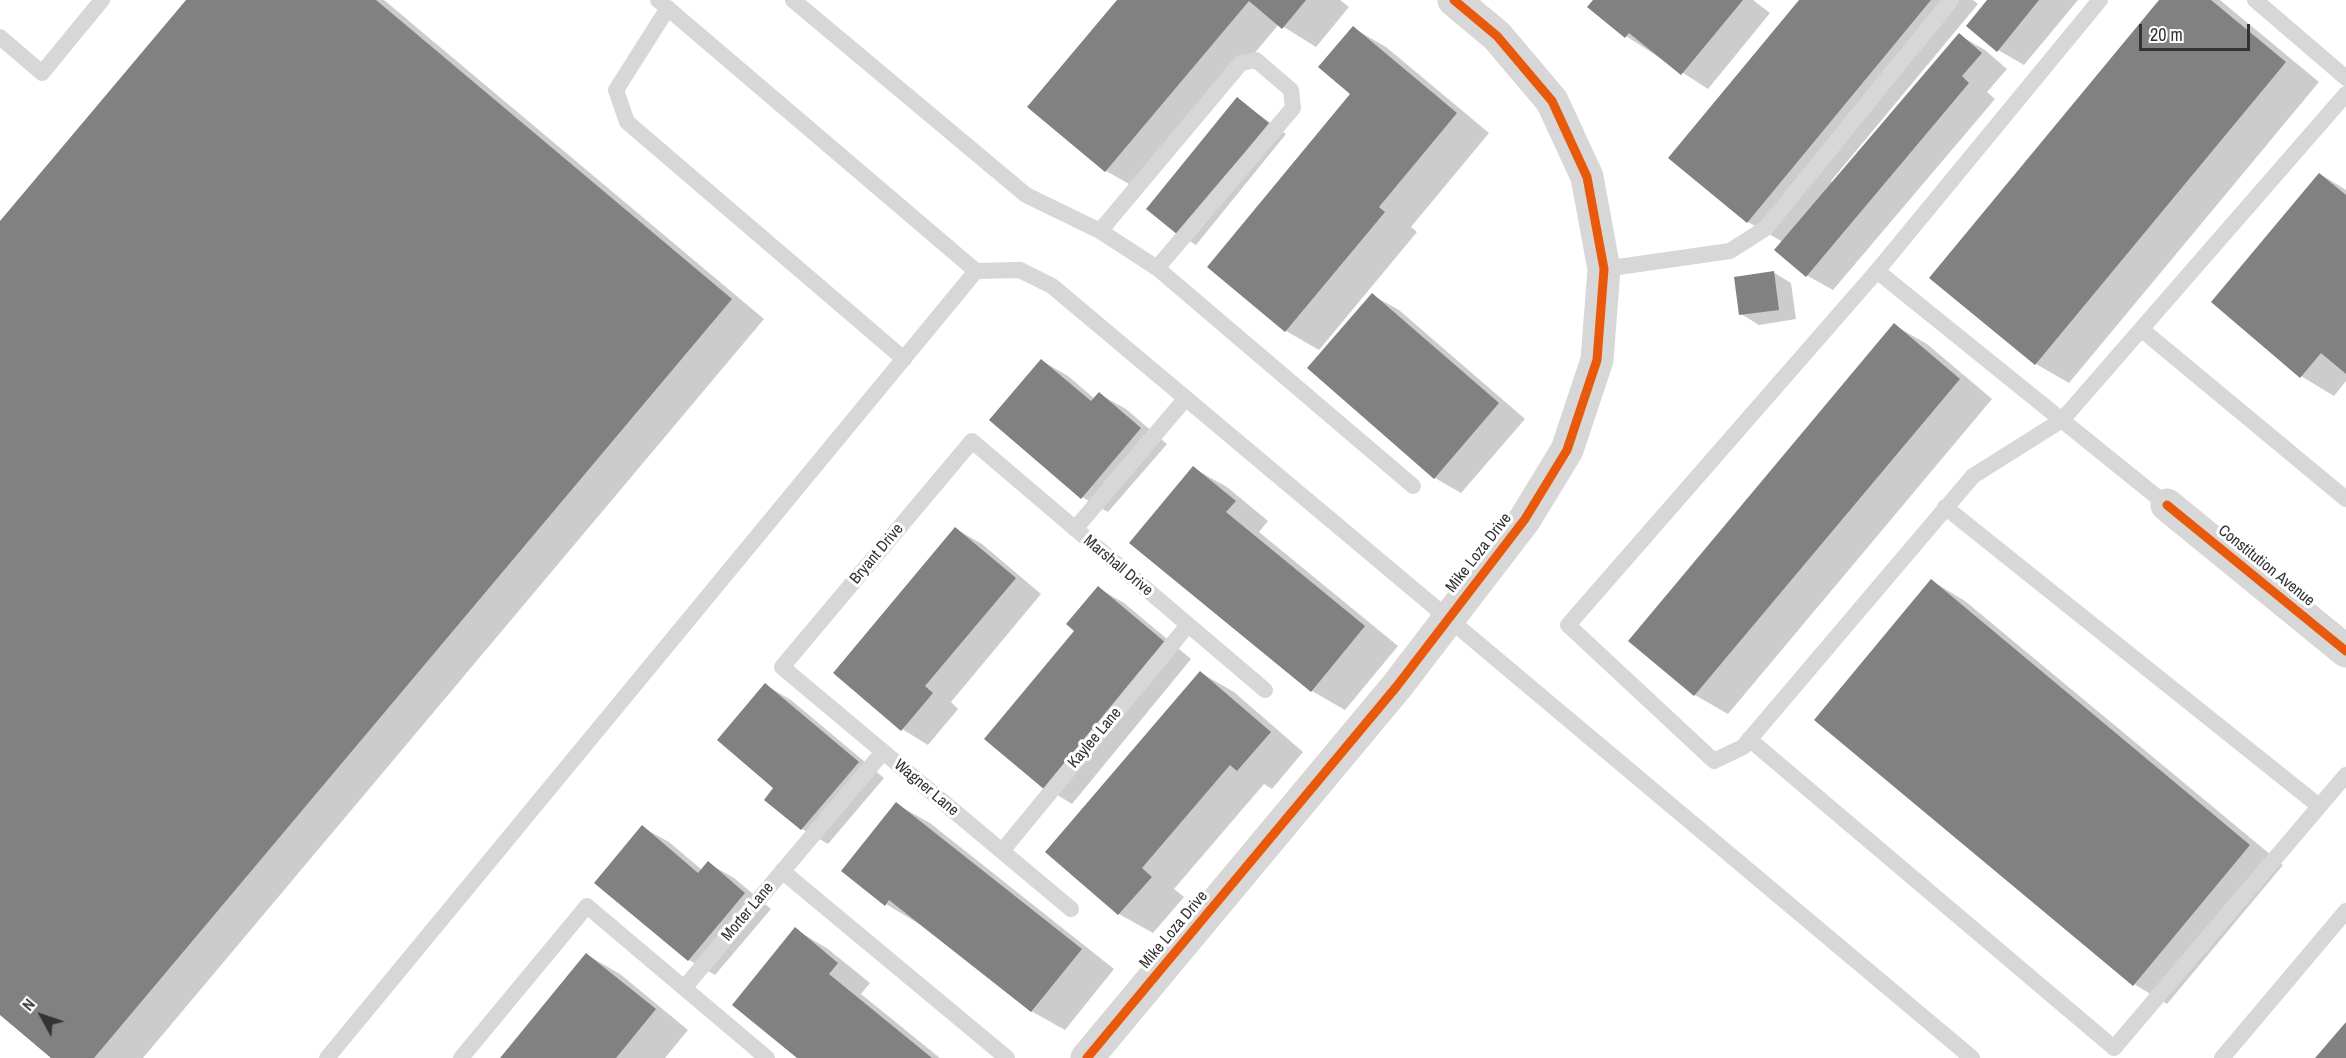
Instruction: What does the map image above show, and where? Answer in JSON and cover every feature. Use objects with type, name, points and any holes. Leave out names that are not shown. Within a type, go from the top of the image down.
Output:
[{"type":"street","name":"Mike Loza Drive","points":[[1087,1058],[1397,686],[1447,619],[1496,560],[1525,519],[1567,450],[1597,360],[1604,269],[1587,177],[1552,101],[1497,36],[1454,0]]},
{"type":"street","name":"Constitution Avenue","points":[[2167,505],[2346,651]]},
{"type":"lane","points":[[0,37],[42,73],[102,0]]},
{"type":"lane","points":[[793,0],[1026,195],[1100,231],[1157,268],[1413,486]]},
{"type":"lane","points":[[1604,269],[1730,252],[1766,228],[1951,0]]},
{"type":"lane","points":[[2100,0],[1877,271],[1568,625],[1714,761],[1743,747],[1973,476],[2062,420],[2346,94]]},
{"type":"lane","points":[[2255,0],[2346,78]]},
{"type":"lane","points":[[904,359],[627,122],[616,90],[663,4],[976,271],[1020,270],[1052,286],[1972,1058]]},
{"type":"lane","points":[[1100,231],[1241,63],[1256,60],[1291,90],[1293,108],[1157,268]]},
{"type":"lane","points":[[327,1058],[976,271]]},
{"type":"lane","points":[[1877,271],[2167,505]]},
{"type":"lane","points":[[2141,329],[2346,500]]},
{"type":"lane","points":[[1075,529],[1186,398]]},
{"type":"lane","name":"Marshall Drive","points":[[972,441],[1265,690]]},
{"type":"lane","name":"Bryant Drive","points":[[782,667],[972,441]]},
{"type":"lane","points":[[1945,507],[2319,807]]},
{"type":"lane","name":"Kaylee Lane","points":[[1002,851],[1188,625]]},
{"type":"lane","name":"Wagner Lane","points":[[782,667],[1071,909]]},
{"type":"lane","points":[[1749,740],[2114,1048],[2346,775]]},
{"type":"lane","name":"Morter Lane","points":[[684,988],[883,752]]},
{"type":"lane","points":[[782,871],[1007,1058]]},
{"type":"lane","points":[[460,1058],[587,906],[767,1058]]},
{"type":"lane","points":[[2222,1058],[2346,911]]},
{"type":"building","points":[[186,0],[376,0],[732,299],[94,1058],[51,1058],[0,1015],[0,221]]},
{"type":"building","points":[[1117,0],[1306,0],[1282,29],[1249,1],[1105,172],[1027,107]]},
{"type":"building","points":[[1593,0],[1743,0],[1681,75],[1629,33],[1625,38],[1587,7]]},
{"type":"building","points":[[1799,0],[1931,0],[1747,223],[1668,158]]},
{"type":"building","points":[[1987,0],[2039,0],[1997,52],[1966,26]]},
{"type":"building","points":[[2159,0],[2211,0],[2286,62],[2035,365],[1929,278]]},
{"type":"building","points":[[1353,26],[1457,113],[1379,207],[1385,212],[1285,332],[1207,267],[1350,94],[1318,67]]},
{"type":"building","points":[[1959,33],[1982,53],[1962,76],[1969,83],[1806,277],[1774,250]]},
{"type":"building","points":[[1237,97],[1269,123],[1178,235],[1146,209]]},
{"type":"building","points":[[2319,173],[2346,195],[2346,374],[2321,353],[2300,378],[2211,302]]},
{"type":"building","points":[[1774,271],[1779,310],[1739,315],[1734,277]]},
{"type":"building","points":[[1372,293],[1499,403],[1434,479],[1307,368]]},
{"type":"building","points":[[1894,323],[1960,379],[1694,696],[1628,641]]},
{"type":"building","points":[[1041,359],[1091,401],[1099,392],[1141,428],[1081,499],[989,420]]},
{"type":"building","points":[[1193,466],[1236,501],[1226,512],[1365,626],[1311,692],[1129,543]]},
{"type":"building","points":[[955,527],[1016,578],[925,686],[933,693],[901,731],[833,673]]},
{"type":"building","points":[[1931,579],[2250,845],[2133,986],[1814,720]]},
{"type":"building","points":[[1098,586],[1166,643],[1045,790],[984,739],[1074,631],[1066,624]]},
{"type":"building","points":[[1200,671],[1271,732],[1237,771],[1230,765],[1142,868],[1152,877],[1118,915],[1045,852]]},
{"type":"building","points":[[765,683],[859,762],[801,830],[764,800],[773,788],[717,740]]},
{"type":"building","points":[[896,802],[1082,949],[1031,1012],[889,900],[885,906],[841,871]]},
{"type":"building","points":[[642,825],[698,873],[708,861],[745,893],[688,961],[594,883]]},
{"type":"building","points":[[795,927],[838,963],[829,974],[932,1058],[797,1058],[732,1005]]},
{"type":"building","points":[[586,953],[656,1009],[616,1058],[500,1058]]},
{"type":"building","points":[[2346,1022],[2346,1058],[2315,1058]]},
{"type":"cycle path","points":[[1087,1058],[1397,686],[1525,519],[1567,450],[1597,360],[1604,269],[1587,177],[1552,101],[1497,36],[1454,0]]},
{"type":"cycle path","points":[[2167,505],[2346,651]]}]
